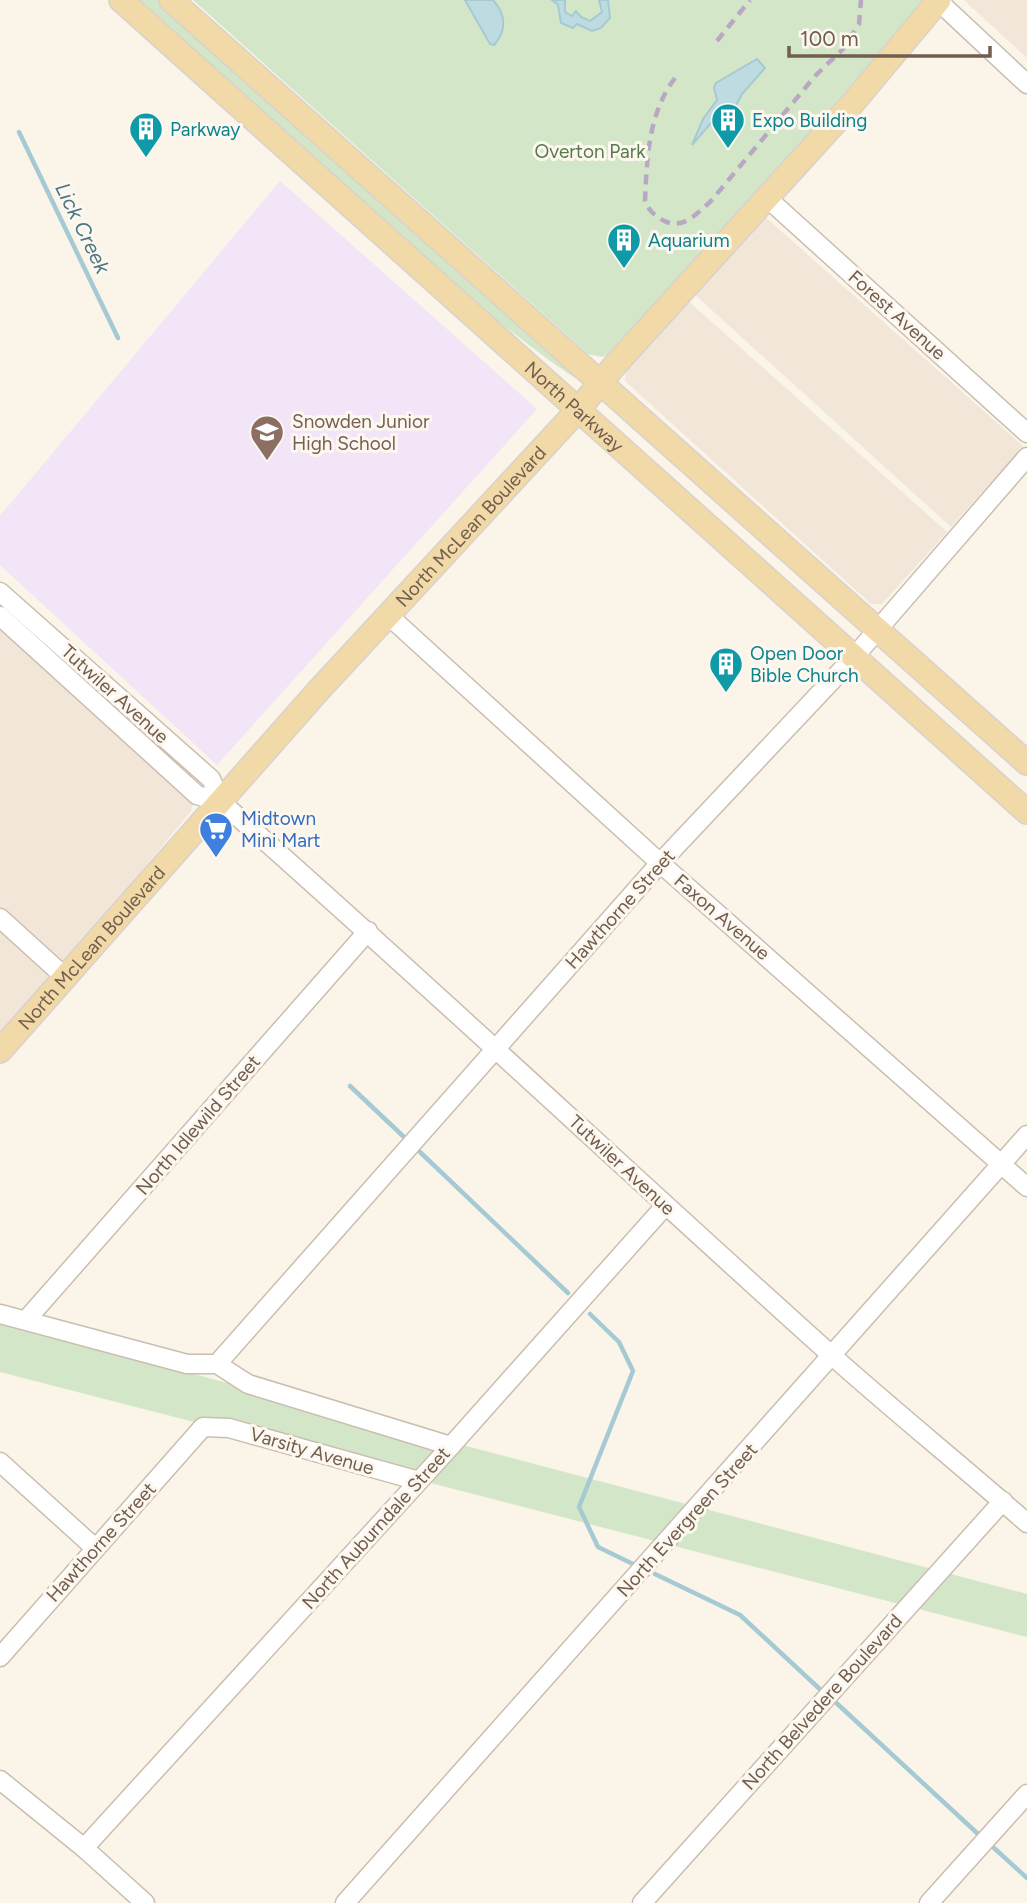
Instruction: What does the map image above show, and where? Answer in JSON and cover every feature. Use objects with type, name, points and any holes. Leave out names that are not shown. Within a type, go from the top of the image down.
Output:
[{"type":"main road","name":"North Parkway","points":[[121,0],[1027,812]]},
{"type":"main road","name":"North Parkway","points":[[171,0],[1027,763]]},
{"type":"main road","name":"North McLean Boulevard","points":[[0,1051],[221,802],[852,104],[938,0]]},
{"type":"street","points":[[938,0],[1027,84]]},
{"type":"street","name":"Forest Avenue","points":[[766,197],[1027,433]]},
{"type":"street","name":"Hawthorne Street","points":[[217,1364],[660,863],[854,657],[1027,457]]},
{"type":"street","name":"Tutwiler Avenue","points":[[0,592],[35,635]]},
{"type":"street","name":"Tutwiler Avenue","points":[[0,616],[35,635],[211,779],[221,802],[368,931],[832,1356],[1027,1523]]},
{"type":"street","name":"Faxon Avenue","points":[[389,616],[660,863],[1027,1187]]},
{"type":"street","points":[[0,918],[66,978]]},
{"type":"street","name":"North Idlewild Street","points":[[27,1320],[368,931]]},
{"type":"street","name":"North Evergreen Street","points":[[345,1903],[1027,1135]]},
{"type":"street","name":"North Auburndale Street","points":[[84,1848],[666,1206]]},
{"type":"street","points":[[0,1314],[187,1364],[217,1364],[248,1384],[451,1446]]},
{"type":"street","name":"Hawthorne Street","points":[[0,1657],[203,1427]]},
{"type":"street","name":"Varsity Avenue","points":[[203,1427],[229,1428],[419,1481]]},
{"type":"street","points":[[0,1462],[95,1548]]},
{"type":"street","name":"North Belvedere Boulevard","points":[[642,1903],[1003,1502]]},
{"type":"street","points":[[0,1780],[84,1848],[145,1903]]},
{"type":"street","points":[[929,1903],[1027,1794]]},
{"type":"shaded area","points":[[964,0],[1027,0],[1027,58]]},
{"type":"shaded area","name":"Snowden Junior High School","points":[[280,181],[537,409],[217,765],[0,565],[0,516]]},
{"type":"shaded area","points":[[763,215],[1023,446],[951,527],[693,293]]},
{"type":"shaded area","points":[[686,299],[947,532],[882,604],[871,604],[625,381],[626,368]]},
{"type":"shaded area","points":[[0,630],[193,804],[191,811],[0,1043]]},
{"type":"green space","points":[[137,0],[160,0],[579,374],[577,378],[492,317]]},
{"type":"green space","name":"Overton Park","points":[[193,0],[928,0],[610,354],[602,357],[588,354]]},
{"type":"green space","points":[[0,1323],[1027,1594],[1027,1637],[0,1372]]},
{"type":"water","points":[[465,0],[493,0],[497,5],[503,28],[494,45],[490,44]]},
{"type":"water","points":[[552,0],[565,0],[565,12],[572,16],[576,11],[590,21],[602,12],[599,0],[608,0],[610,18],[601,28],[592,31],[577,24],[573,28],[561,23],[558,5]]},
{"type":"water","points":[[757,59],[765,68],[742,94],[731,115],[729,113],[722,120],[717,116],[692,145],[703,119],[717,100],[714,88],[716,83]]},
{"type":"waterway","name":"Lick Creek","points":[[19,132],[118,338]]},
{"type":"waterway","points":[[350,1086],[404,1137]]},
{"type":"waterway","points":[[420,1152],[568,1293]]},
{"type":"waterway","points":[[590,1314],[619,1342],[633,1371],[579,1507],[598,1547],[633,1564]]},
{"type":"waterway","points":[[655,1574],[740,1615],[824,1693]]},
{"type":"waterway","points":[[831,1698],[977,1833]]},
{"type":"waterway","points":[[994,1848],[1027,1878]]},
{"type":"railway","points":[[717,41],[750,0]]},
{"type":"railway","points":[[675,78],[654,121],[648,153],[645,201],[657,216],[674,224],[687,220],[711,201],[816,75],[843,49],[859,24],[861,0]]},
{"type":"place","name":"Expo Building","points":[[728,150]]},
{"type":"place","name":"Parkway","points":[[146,159]]},
{"type":"place","name":"Aquarium","points":[[624,270]]},
{"type":"place","name":"Snowden Junior High School","points":[[267,462]]},
{"type":"place","name":"Open Door Bible Church","points":[[726,694]]},
{"type":"place","name":"Midtown Mini Mart","points":[[216,859]]}]
